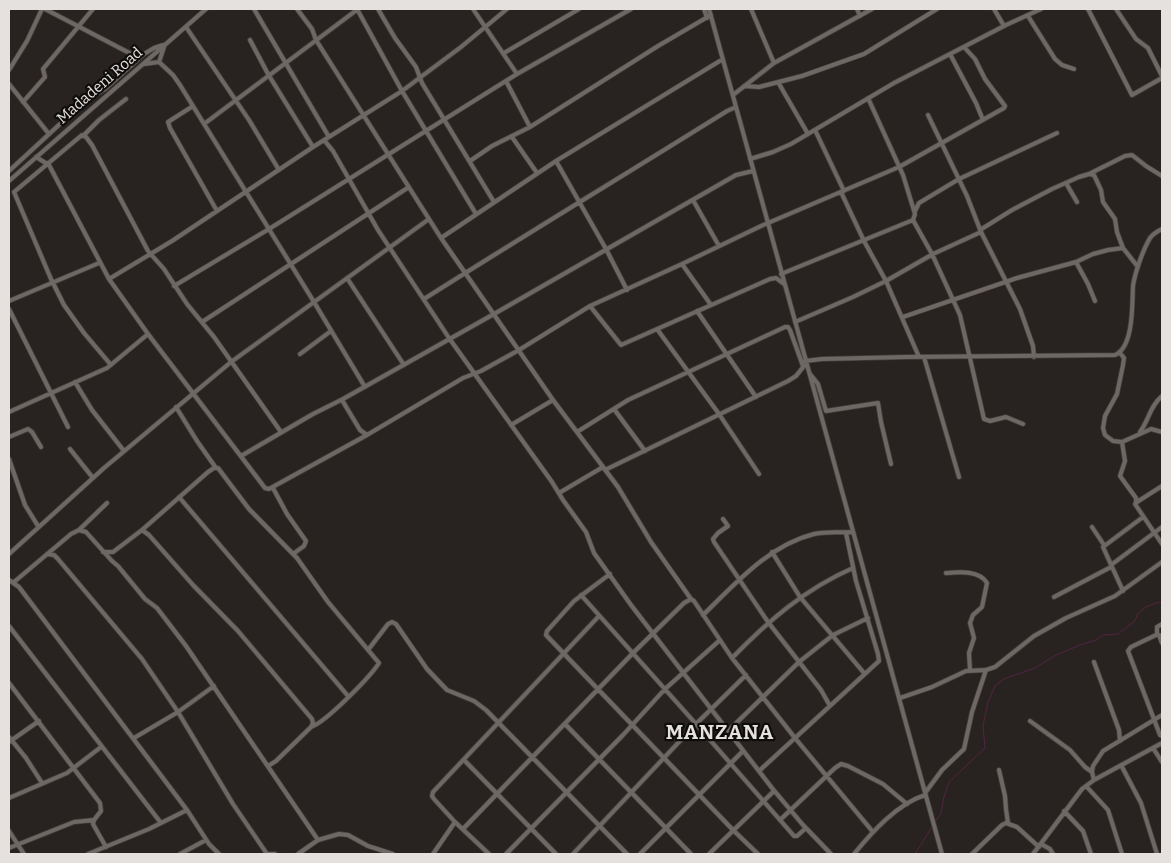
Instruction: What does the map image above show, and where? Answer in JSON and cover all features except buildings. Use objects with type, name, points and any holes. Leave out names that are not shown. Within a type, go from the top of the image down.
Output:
[{"type":"street","points":[[9,70],[23,50],[44,9],[139,58]]},
{"type":"street","points":[[24,102],[45,76],[43,70],[93,9]]},
{"type":"street","name":"Madadeni Road","points":[[9,181],[206,9]]},
{"type":"street","points":[[254,9],[329,137]]},
{"type":"street","points":[[297,9],[312,29],[316,40],[441,238],[553,400],[627,499],[651,542],[732,658],[873,832]]},
{"type":"street","points":[[204,124],[268,74],[357,9],[402,91],[476,214]]},
{"type":"street","points":[[378,9],[398,43],[416,67],[420,78],[494,202]]},
{"type":"street","points":[[473,9],[517,74]]},
{"type":"street","points":[[109,279],[151,255],[313,147],[402,91],[507,9]]},
{"type":"street","points":[[504,53],[579,9]]},
{"type":"street","points":[[174,286],[517,74],[631,9]]},
{"type":"street","points":[[704,9],[709,17],[723,59],[805,364]]},
{"type":"street","points":[[709,9],[709,17]]},
{"type":"street","points":[[751,9],[774,63]]},
{"type":"street","points":[[856,9],[860,16]]},
{"type":"street","points":[[733,95],[774,63],[872,9]]},
{"type":"street","points":[[744,86],[759,87],[802,76],[864,54],[937,9]]},
{"type":"street","points":[[994,9],[1004,26]]},
{"type":"street","points":[[750,160],[774,152],[950,54],[1041,9]]},
{"type":"street","points":[[1088,9],[1132,95],[1162,77],[1148,48],[1136,39],[1116,9]]},
{"type":"street","points":[[1028,16],[1054,59],[1062,65],[1074,69]]},
{"type":"street","points":[[470,161],[492,146],[530,127],[658,46],[709,17]]},
{"type":"street","points":[[186,27],[250,120],[279,170]]},
{"type":"street","points":[[250,40],[268,74],[313,147]]},
{"type":"street","points":[[9,170],[86,100],[105,89],[151,49],[165,45]]},
{"type":"street","points":[[159,62],[165,45]]},
{"type":"street","points":[[36,157],[48,163],[109,279],[192,393],[265,488],[269,489],[367,435],[467,376],[519,350],[590,306],[768,223],[899,167],[1004,108],[1005,106],[985,80],[975,59],[964,48]]},
{"type":"street","points":[[950,54],[983,120]]},
{"type":"street","points":[[441,238],[537,173],[723,59]]},
{"type":"street","points":[[143,64],[159,62]]},
{"type":"street","points":[[159,62],[173,75],[193,106],[365,387]]},
{"type":"street","points":[[506,81],[530,127]]},
{"type":"street","points":[[778,82],[808,134]]},
{"type":"street","points":[[9,84],[49,134]]},
{"type":"street","points":[[868,98],[899,167],[915,212]]},
{"type":"street","points":[[111,365],[69,312],[53,283],[14,192],[79,136],[83,136],[99,120],[126,99]]},
{"type":"street","points":[[193,106],[168,122],[217,211]]},
{"type":"street","points":[[424,299],[736,107]]},
{"type":"street","points":[[928,115],[960,179],[981,231],[1022,312],[1034,349],[1034,357]]},
{"type":"street","points":[[815,130],[864,241],[886,281],[921,357],[959,477]]},
{"type":"street","points":[[1023,424],[1005,416],[990,421],[985,420],[969,357],[964,327],[933,254],[913,220],[919,203],[960,179],[1057,133]]},
{"type":"street","points":[[83,136],[92,145],[151,255],[160,264],[281,432]]},
{"type":"street","points":[[512,137],[537,173]]},
{"type":"street","points":[[324,140],[333,151],[389,247],[449,338],[586,532],[594,553],[630,605],[654,633],[774,791],[831,854]]},
{"type":"street","points":[[795,322],[886,281],[933,254],[981,231],[1012,210],[1066,183],[1089,174],[1120,157],[1132,155],[1146,166],[1162,174]]},
{"type":"street","points":[[556,161],[627,290]]},
{"type":"street","points":[[241,456],[738,174],[753,171]]},
{"type":"street","points":[[1089,174],[1094,175],[1097,180],[1103,202],[1115,219],[1117,232],[1123,248],[1138,267]]},
{"type":"street","points":[[1066,183],[1077,202]]},
{"type":"street","points":[[202,322],[408,187]]},
{"type":"street","points":[[693,200],[719,246]]},
{"type":"street","points":[[9,554],[38,526],[192,393],[231,362],[429,219]]},
{"type":"street","points":[[781,274],[913,220]]},
{"type":"street","points":[[559,493],[604,469],[756,397],[792,378],[805,364],[822,359],[1111,356],[1120,353],[1130,329],[1133,286],[1138,267],[1150,239],[1162,229]]},
{"type":"street","points":[[903,317],[1026,276],[1076,262],[1093,254],[1123,248]]},
{"type":"street","points":[[1076,262],[1095,301]]},
{"type":"street","points":[[9,301],[99,263]]},
{"type":"street","points":[[682,264],[711,305]]},
{"type":"street","points":[[347,278],[404,364]]},
{"type":"street","points":[[590,306],[620,344],[638,338],[772,278],[776,278],[784,284]]},
{"type":"street","points":[[9,309],[68,427]]},
{"type":"street","points":[[697,311],[756,397]]},
{"type":"street","points":[[577,432],[628,400],[786,327],[790,330],[809,374],[942,854]]},
{"type":"street","points":[[657,329],[719,414],[759,474]]},
{"type":"street","points":[[300,354],[331,331]]},
{"type":"street","points":[[9,412],[111,365],[148,334]]},
{"type":"street","points":[[1120,353],[1124,360],[1117,394],[1108,408],[1103,428],[1108,438],[1122,442],[1151,429],[1162,432]]},
{"type":"street","points":[[809,374],[818,384],[826,411],[830,412],[878,403],[891,464]]},
{"type":"street","points":[[75,382],[92,410],[124,451]]},
{"type":"street","points":[[1137,435],[1144,427],[1153,405],[1162,396]]},
{"type":"street","points":[[342,400],[360,430],[367,435]]},
{"type":"street","points":[[511,425],[553,400]]},
{"type":"street","points":[[176,407],[216,468],[219,469],[249,509],[293,554],[328,602],[379,663],[370,676],[323,721],[311,727],[276,761],[268,766]]},
{"type":"street","points":[[614,409],[644,451]]},
{"type":"street","points":[[9,437],[28,429],[41,447]]},
{"type":"street","points":[[1122,442],[1125,461],[1120,476],[1136,498],[1136,503],[1143,517],[1162,544]]},
{"type":"street","points":[[70,449],[93,478]]},
{"type":"street","points":[[9,460],[25,505],[38,526]]},
{"type":"street","points":[[103,552],[113,552],[142,530],[208,472],[216,468]]},
{"type":"street","points":[[1136,503],[1162,486]]},
{"type":"street","points":[[273,488],[287,514],[306,541],[304,546],[293,554]]},
{"type":"street","points":[[179,497],[348,696]]},
{"type":"street","points":[[14,582],[71,534],[79,530],[107,503]]},
{"type":"street","points":[[1123,590],[1102,549],[1104,545],[1143,517]]},
{"type":"street","points":[[723,518],[728,526],[715,536],[713,541],[768,622],[821,690],[830,706]]},
{"type":"street","points":[[1092,527],[1104,545]]},
{"type":"street","points":[[1054,597],[1111,566],[1162,528]]},
{"type":"street","points":[[79,530],[86,532],[118,566],[145,599],[159,611],[214,686],[318,840]]},
{"type":"street","points":[[142,530],[149,535],[193,585],[238,631],[312,718],[314,723],[311,727]]},
{"type":"street","points":[[759,771],[879,661],[853,568],[846,532]]},
{"type":"street","points":[[703,615],[740,579],[772,552],[815,534],[853,532]]},
{"type":"street","points":[[772,552],[800,597],[864,674]]},
{"type":"street","points":[[47,554],[58,558],[136,651],[178,712],[222,787],[266,854],[275,854]]},
{"type":"street","points":[[900,698],[932,687],[970,670],[986,670],[995,667],[1009,658],[1034,636],[1066,618],[1103,602],[1162,562]]},
{"type":"street","points":[[732,658],[768,622],[800,597],[853,568]]},
{"type":"street","points":[[946,573],[963,571],[977,575],[986,580],[987,583],[982,607],[973,615],[970,622],[974,638],[969,653],[970,670]]},
{"type":"street","points":[[610,574],[581,595],[546,633],[698,794],[758,854]]},
{"type":"street","points":[[9,580],[14,582],[134,738],[187,810],[206,840],[218,854]]},
{"type":"street","points":[[581,595],[795,837],[806,828]]},
{"type":"street","points":[[463,829],[633,653],[684,603],[691,599]]},
{"type":"street","points":[[489,854],[455,822],[434,799],[432,794],[599,616]]},
{"type":"street","points":[[728,731],[799,662],[832,635],[868,618]]},
{"type":"street","points":[[368,650],[388,624],[391,622],[395,624],[427,669],[445,688],[480,704],[627,854]]},
{"type":"street","points":[[1162,624],[1157,627],[1162,643]]},
{"type":"street","points":[[9,626],[161,823]]},
{"type":"street","points":[[1158,634],[1131,647],[1128,651],[1162,736]]},
{"type":"street","points":[[506,854],[665,689],[720,640]]},
{"type":"street","points":[[1094,662],[1120,730],[1120,741]]},
{"type":"street","points":[[854,854],[873,832],[893,814],[925,794],[942,770],[964,749],[972,712],[986,670]]},
{"type":"street","points":[[574,854],[710,709],[746,676]]},
{"type":"street","points":[[9,683],[100,805],[101,811],[94,820],[94,828],[106,847]]},
{"type":"street","points":[[134,738],[178,712],[214,686]]},
{"type":"street","points":[[1094,780],[1093,766],[1103,751],[1162,715]]},
{"type":"street","points":[[38,721],[10,740],[42,782]]},
{"type":"street","points":[[1030,721],[1070,750],[1092,772]]},
{"type":"street","points":[[565,724],[691,854]]},
{"type":"street","points":[[1033,854],[1078,792],[1094,780],[1162,743]]},
{"type":"street","points":[[9,798],[42,782],[59,777],[73,769],[101,747]]},
{"type":"street","points":[[1153,748],[1162,762]]},
{"type":"street","points":[[640,854],[743,751]]},
{"type":"street","points":[[464,760],[556,854]]},
{"type":"street","points":[[780,820],[839,765],[848,766],[883,784],[907,804]]},
{"type":"street","points":[[1121,765],[1141,803],[1157,854]]},
{"type":"street","points":[[999,770],[1005,796],[1008,823]]},
{"type":"street","points":[[1086,786],[1108,810],[1122,854]]},
{"type":"street","points":[[709,854],[774,791]]},
{"type":"street","points":[[88,854],[187,810]]},
{"type":"street","points":[[1064,811],[1083,831],[1090,854]]},
{"type":"street","points":[[9,848],[74,822],[94,820]]},
{"type":"street","points":[[433,854],[455,822]]},
{"type":"street","points":[[972,854],[1002,824],[1008,823],[1050,850],[1053,854]]},
{"type":"street","points":[[9,831],[24,854]]},
{"type":"street","points":[[298,854],[318,840],[331,835],[344,834],[368,846],[393,854]]},
{"type":"street","points":[[180,854],[206,840]]},
{"type":"waterway","points":[[935,822],[941,813],[949,782],[985,748],[983,726],[988,702],[995,686],[1004,679],[1035,668],[1054,656],[1096,640],[1103,635],[1118,634],[1135,621],[1138,613],[1146,607],[1159,602],[1162,603]]},
{"type":"waterway","points":[[915,854],[933,825]]},
{"type":"district","name":"MANZANA","points":[[720,733]]}]
